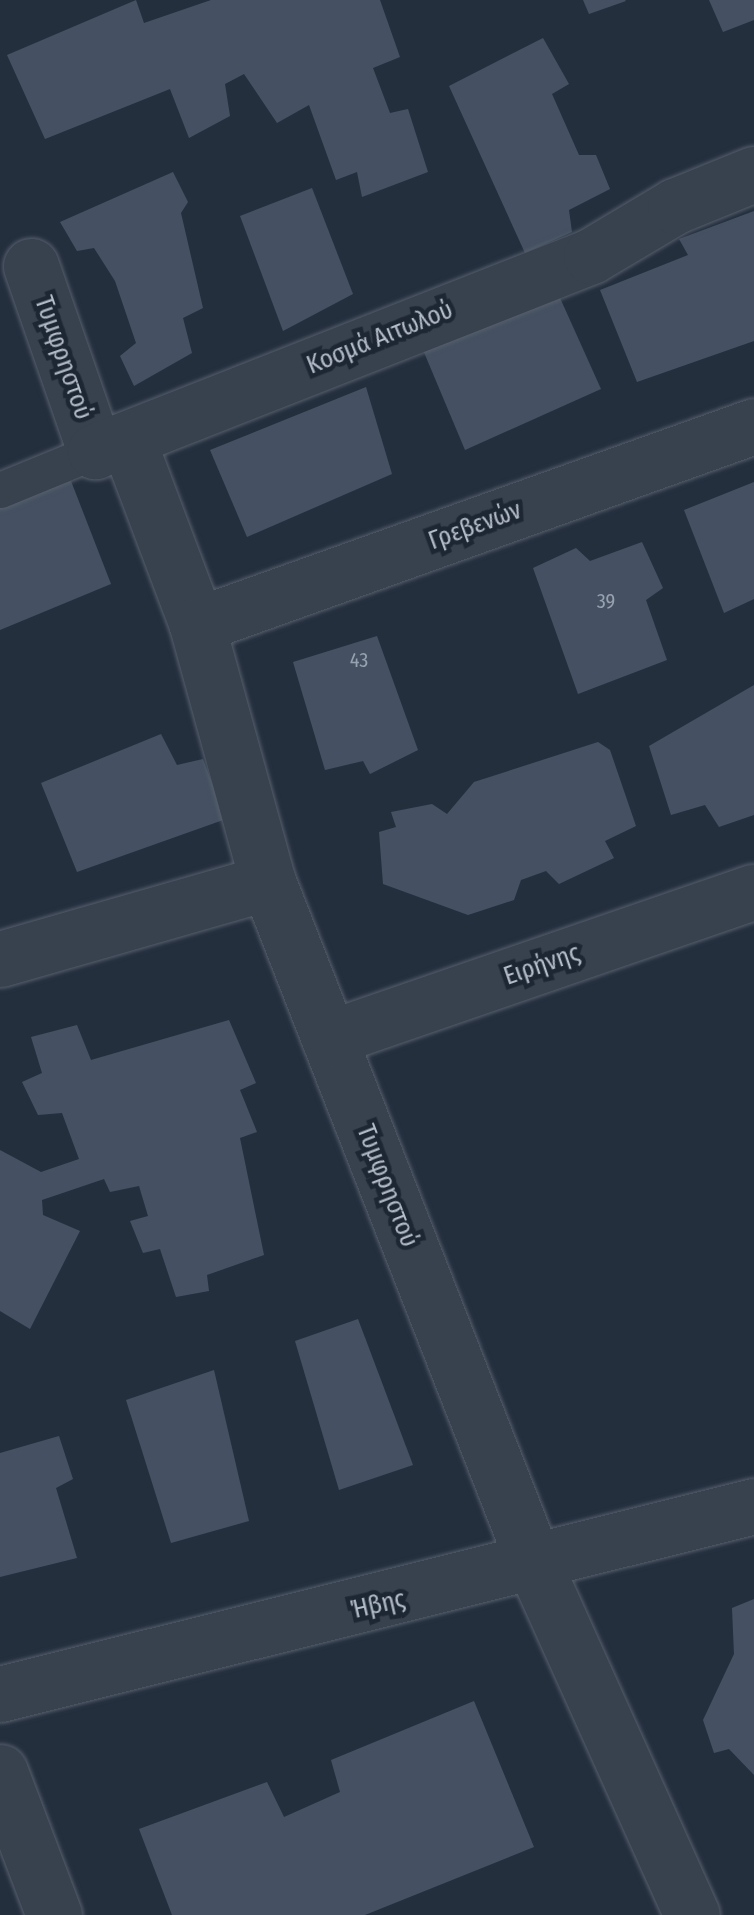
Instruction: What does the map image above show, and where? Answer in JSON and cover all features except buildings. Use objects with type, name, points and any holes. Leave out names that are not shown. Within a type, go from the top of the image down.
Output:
[{"type":"street","name":"Κοσμά Αιτωλού","points":[[111,446],[591,256],[675,206],[754,174]]},
{"type":"street","name":"Τυμφρηστού","points":[[31,266],[196,626],[268,882],[536,1568],[692,1915]]},
{"type":"street","name":"Γρεβενών","points":[[196,626],[754,426]]},
{"type":"street","points":[[0,960],[268,882]]},
{"type":"street","name":"Ειρήνης","points":[[329,1038],[754,892]]},
{"type":"street","name":"Ήβης","points":[[0,1694],[536,1568],[754,1506]]},
{"type":"street","points":[[0,1772],[54,1915]]},
{"type":"lane","name":"Κοσμά Αιτωλού","points":[[0,490],[111,446]]}]
